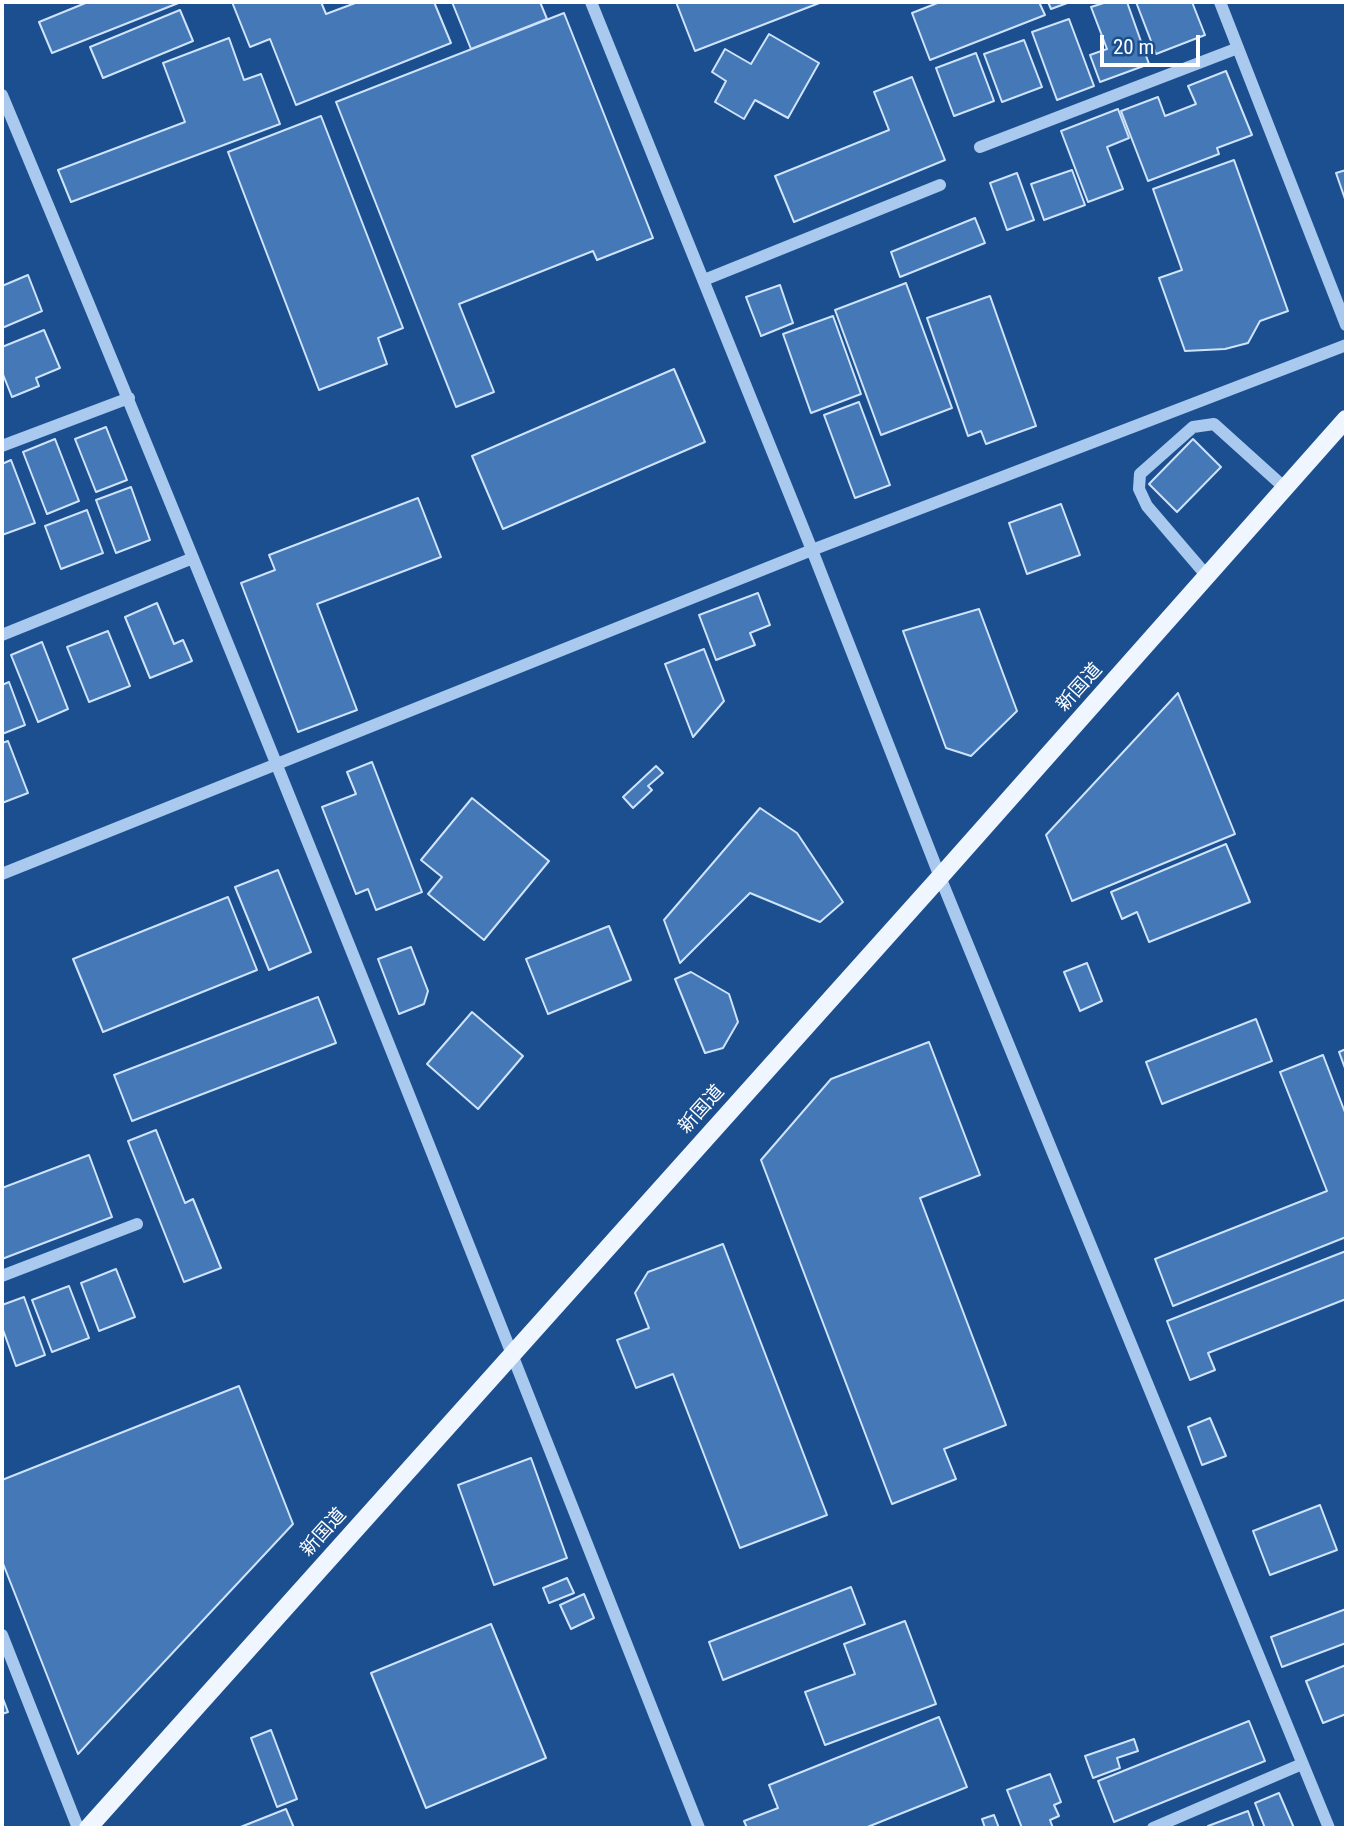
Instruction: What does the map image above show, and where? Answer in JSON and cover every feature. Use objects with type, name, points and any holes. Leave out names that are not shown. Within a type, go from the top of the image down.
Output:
[{"type":"main road","name":"新国道","points":[[88,1828],[940,877],[1346,419]]},
{"type":"street","points":[[591,2],[704,279],[940,877],[1329,1828]]},
{"type":"street","points":[[1220,2],[1346,326]]},
{"type":"street","points":[[980,147],[1238,48]]},
{"type":"street","points":[[2,94],[129,398],[513,1353],[699,1828]]},
{"type":"street","points":[[704,279],[940,185]]},
{"type":"street","points":[[2,874],[812,550],[1346,345]]},
{"type":"street","points":[[2,446],[129,398]]},
{"type":"street","points":[[1207,576],[1147,506],[1139,489],[1140,474],[1193,427],[1214,424],[1285,488]]},
{"type":"street","points":[[2,635],[193,558]]},
{"type":"street","points":[[2,1276],[137,1224]]},
{"type":"street","points":[[2,1635],[78,1828]]},
{"type":"street","points":[[1153,1828],[1302,1764]]},
{"type":"building","points":[[88,2],[181,2],[52,53],[39,22]]},
{"type":"building","points":[[232,2],[321,2],[326,14],[358,2],[434,2],[451,43],[296,105],[270,39],[250,47]]},
{"type":"building","points":[[452,2],[540,2],[547,19],[471,49]]},
{"type":"building","points":[[676,2],[822,2],[695,51]]},
{"type":"building","points":[[940,2],[1039,2],[1045,15],[930,60],[912,13]]},
{"type":"building","points":[[1048,2],[1070,2],[1051,9]]},
{"type":"building","points":[[1107,2],[1127,2],[1149,64],[1100,82],[1090,55],[1107,49],[1091,7]]},
{"type":"building","points":[[1136,2],[1192,2],[1205,35],[1156,54]]},
{"type":"building","points":[[180,10],[193,41],[103,78],[90,47]]},
{"type":"building","points":[[564,13],[653,238],[597,260],[593,251],[459,304],[494,392],[456,407],[336,102]]},
{"type":"building","points":[[1069,19],[1094,86],[1057,100],[1032,32]]},
{"type":"building","points":[[769,34],[819,63],[788,118],[755,100],[744,119],[715,102],[726,81],[712,72],[725,49],[751,64]]},
{"type":"building","points":[[229,38],[244,80],[261,74],[280,124],[71,202],[58,170],[185,122],[163,63]]},
{"type":"building","points":[[1024,40],[1042,87],[1002,102],[984,54]]},
{"type":"building","points":[[976,53],[994,101],[954,116],[936,68]]},
{"type":"building","points":[[1226,71],[1252,135],[1217,148],[1219,154],[1148,181],[1121,111],[1158,97],[1165,116],[1196,104],[1188,86]]},
{"type":"building","points":[[912,77],[945,160],[794,222],[775,176],[889,130],[874,92]]},
{"type":"building","points":[[1118,109],[1129,138],[1107,147],[1123,189],[1088,202],[1061,131]]},
{"type":"building","points":[[321,116],[403,328],[378,338],[387,364],[319,390],[228,152]]},
{"type":"building","points":[[1234,160],[1288,311],[1260,321],[1248,343],[1225,349],[1185,351],[1159,278],[1182,270],[1153,189]]},
{"type":"building","points":[[1072,170],[1085,205],[1044,220],[1031,184]]},
{"type":"building","points":[[1346,170],[1346,202],[1336,173]]},
{"type":"building","points":[[1017,173],[1034,220],[1007,230],[990,183]]},
{"type":"building","points":[[975,218],[985,243],[900,277],[891,252]]},
{"type":"building","points":[[28,275],[42,311],[2,328],[2,286]]},
{"type":"building","points":[[906,283],[952,408],[881,435],[835,310]]},
{"type":"building","points":[[780,285],[793,323],[761,336],[746,297]]},
{"type":"building","points":[[990,296],[1036,426],[986,444],[981,431],[968,436],[927,318]]},
{"type":"building","points":[[833,316],[861,394],[811,413],[783,334]]},
{"type":"building","points":[[44,330],[60,368],[36,378],[39,386],[12,397],[2,372],[2,347]]},
{"type":"building","points":[[674,369],[705,442],[503,529],[472,456]]},
{"type":"building","points":[[859,402],[890,485],[855,498],[824,415]]},
{"type":"building","points":[[106,427],[127,480],[96,492],[75,439]]},
{"type":"building","points":[[55,439],[79,501],[47,514],[23,452]]},
{"type":"building","points":[[1193,439],[1221,467],[1177,512],[1149,484]]},
{"type":"building","points":[[11,460],[35,523],[2,535],[2,464]]},
{"type":"building","points":[[131,487],[150,540],[116,553],[96,500]]},
{"type":"building","points":[[418,498],[441,557],[317,604],[357,710],[298,732],[241,583],[275,570],[269,555]]},
{"type":"building","points":[[1061,504],[1080,555],[1027,574],[1009,523]]},
{"type":"building","points":[[87,510],[103,553],[61,569],[45,526]]},
{"type":"building","points":[[758,593],[770,625],[750,633],[755,645],[716,660],[699,615]]},
{"type":"building","points":[[157,603],[174,644],[183,640],[192,661],[150,678],[125,617]]},
{"type":"building","points":[[979,609],[1017,711],[971,756],[946,748],[903,631]]},
{"type":"building","points":[[108,631],[130,686],[89,702],[67,647]]},
{"type":"building","points":[[42,642],[68,709],[38,722],[11,655]]},
{"type":"building","points":[[704,649],[724,701],[693,737],[665,664]]},
{"type":"building","points":[[9,682],[25,725],[2,734],[2,685]]},
{"type":"building","points":[[1178,693],[1235,834],[1072,901],[1046,835]]},
{"type":"building","points":[[8,741],[28,793],[2,803],[2,743]]},
{"type":"building","points":[[372,762],[422,892],[376,910],[368,889],[356,894],[322,807],[356,794],[347,772]]},
{"type":"building","points":[[656,766],[663,773],[648,786],[652,790],[633,808],[623,797]]},
{"type":"building","points":[[472,798],[549,861],[484,940],[428,894],[442,877],[421,860]]},
{"type":"building","points":[[760,808],[797,833],[843,902],[820,922],[750,893],[680,963],[664,920]]},
{"type":"building","points":[[1226,844],[1250,902],[1149,942],[1137,912],[1122,919],[1111,892]]},
{"type":"building","points":[[278,870],[311,952],[269,970],[235,887]]},
{"type":"building","points":[[228,897],[257,970],[103,1032],[73,959]]},
{"type":"building","points":[[609,926],[631,980],[548,1014],[526,959]]},
{"type":"building","points":[[411,947],[428,991],[424,1004],[399,1014],[378,959]]},
{"type":"building","points":[[1087,963],[1102,1001],[1080,1011],[1064,972]]},
{"type":"building","points":[[691,972],[729,994],[738,1022],[723,1048],[705,1053],[675,979]]},
{"type":"building","points":[[318,997],[336,1043],[132,1121],[114,1075]]},
{"type":"building","points":[[472,1012],[523,1056],[478,1109],[427,1064]]},
{"type":"building","points":[[1256,1019],[1272,1061],[1162,1104],[1146,1062]]},
{"type":"building","points":[[929,1042],[980,1175],[920,1198],[1006,1425],[944,1449],[956,1479],[892,1504],[761,1160],[831,1079]]},
{"type":"building","points":[[1346,1049],[1346,1071],[1339,1052]]},
{"type":"building","points":[[1323,1055],[1346,1115],[1346,1237],[1173,1306],[1155,1259],[1327,1191],[1280,1072]]},
{"type":"building","points":[[156,1130],[185,1203],[193,1199],[221,1268],[184,1282],[128,1141]]},
{"type":"building","points":[[89,1155],[112,1217],[2,1259],[2,1188]]},
{"type":"building","points":[[723,1244],[827,1515],[740,1548],[673,1374],[636,1388],[617,1340],[649,1328],[635,1293],[648,1272]]},
{"type":"building","points":[[1346,1251],[1346,1299],[1208,1353],[1215,1370],[1190,1380],[1167,1321]]},
{"type":"building","points":[[116,1269],[135,1317],[99,1331],[81,1283]]},
{"type":"building","points":[[69,1286],[89,1338],[52,1352],[32,1300]]},
{"type":"building","points":[[24,1297],[45,1355],[16,1366],[2,1327],[2,1305]]},
{"type":"building","points":[[239,1386],[293,1524],[78,1754],[2,1561],[2,1480]]},
{"type":"building","points":[[1210,1418],[1226,1456],[1202,1465],[1188,1427]]},
{"type":"building","points":[[531,1458],[567,1558],[494,1585],[458,1485]]},
{"type":"building","points":[[1320,1505],[1337,1550],[1270,1575],[1253,1531]]},
{"type":"building","points":[[567,1578],[574,1593],[549,1603],[543,1588]]},
{"type":"building","points":[[851,1587],[865,1624],[723,1680],[709,1642]]},
{"type":"building","points":[[584,1594],[594,1618],[571,1629],[560,1605]]},
{"type":"building","points":[[1346,1609],[1346,1643],[1282,1667],[1271,1637]]},
{"type":"building","points":[[905,1621],[936,1704],[825,1745],[805,1692],[855,1674],[844,1644]]},
{"type":"building","points":[[491,1624],[546,1758],[426,1808],[371,1673]]},
{"type":"building","points":[[1346,1665],[1346,1714],[1323,1723],[1306,1681]]},
{"type":"building","points":[[2,1696],[8,1712],[2,1714]]},
{"type":"building","points":[[939,1717],[967,1787],[865,1828],[747,1828],[744,1821],[778,1808],[769,1785]]},
{"type":"building","points":[[1249,1721],[1265,1761],[1114,1822],[1098,1781]]},
{"type":"building","points":[[271,1730],[297,1799],[277,1807],[251,1738]]},
{"type":"building","points":[[1134,1739],[1138,1751],[1117,1758],[1120,1768],[1093,1778],[1085,1756]]},
{"type":"building","points":[[1050,1774],[1061,1802],[1054,1805],[1059,1816],[1050,1820],[1053,1828],[1022,1828],[1007,1790]]},
{"type":"building","points":[[1279,1793],[1294,1828],[1265,1828],[1255,1803]]},
{"type":"building","points":[[286,1809],[294,1828],[238,1828]]},
{"type":"building","points":[[1248,1811],[1254,1828],[1208,1828],[1208,1826]]},
{"type":"building","points":[[994,1815],[999,1828],[985,1828],[982,1819]]}]
